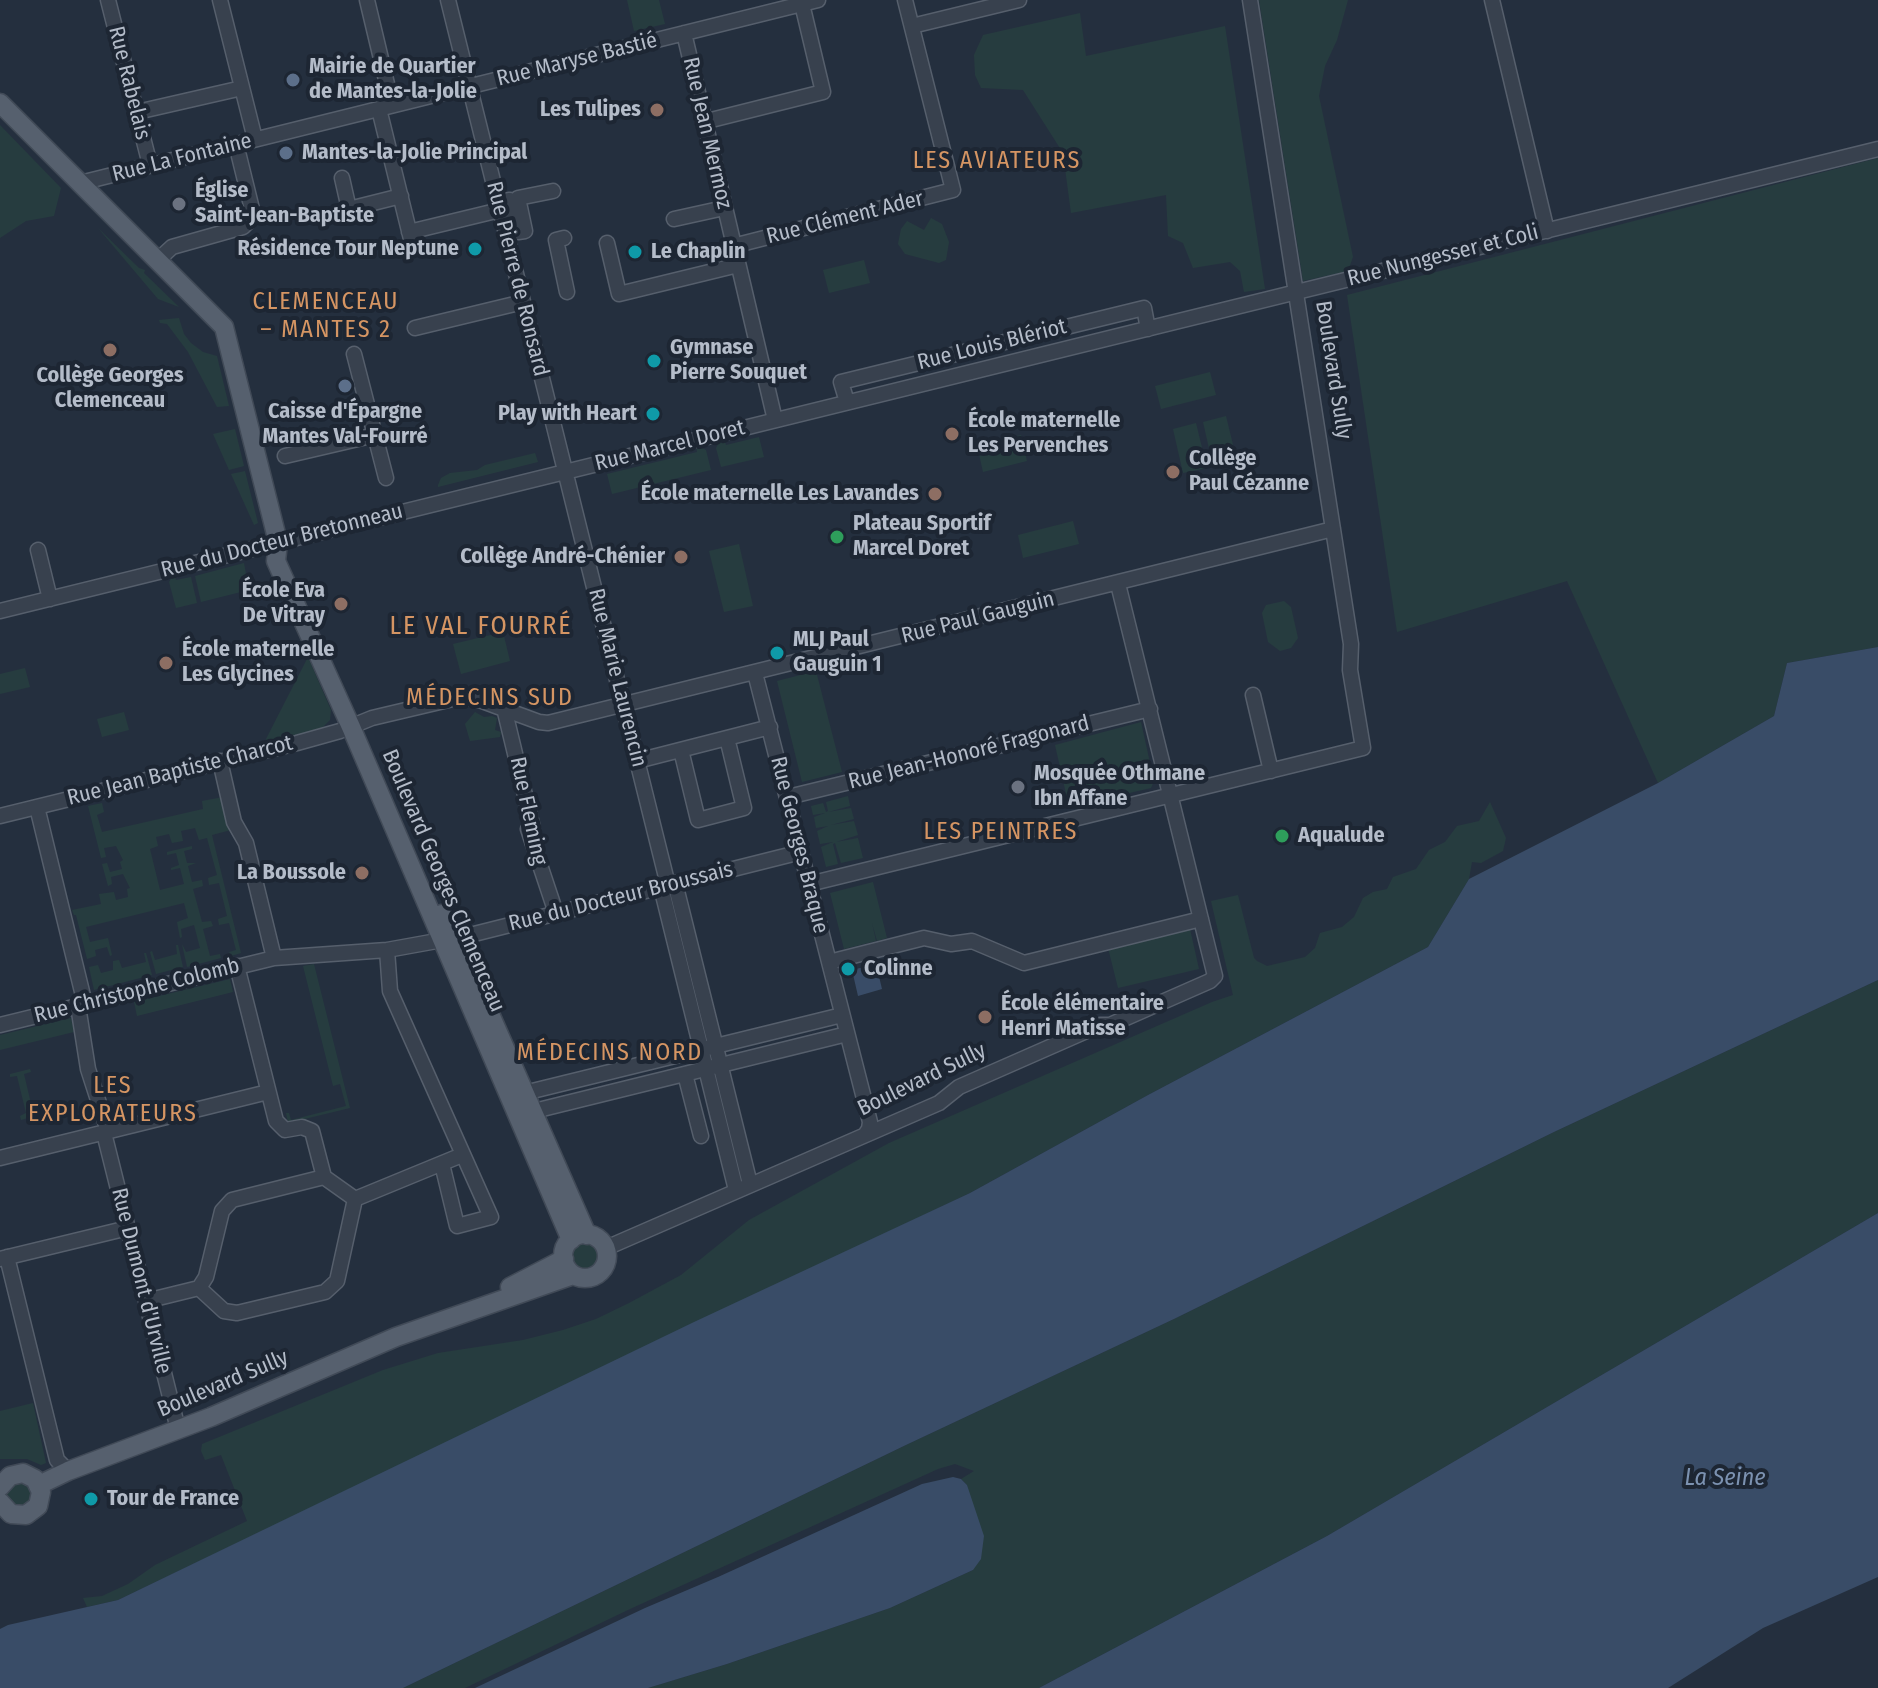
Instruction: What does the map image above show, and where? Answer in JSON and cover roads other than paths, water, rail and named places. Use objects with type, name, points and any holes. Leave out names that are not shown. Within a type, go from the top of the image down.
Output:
[{"type":"main road","name":"Boulevard Georges Clemenceau","points":[[0,103],[226,330],[278,542],[288,557],[356,725],[579,1237]]},
{"type":"main road","points":[[579,1237],[597,1238],[606,1248],[607,1262],[599,1274],[586,1279],[568,1267],[564,1251],[579,1237]]},
{"type":"main road","name":"Boulevard Sully","points":[[39,1485],[568,1267]]},
{"type":"main road","points":[[1,1481],[23,1473],[35,1479],[41,1500],[33,1512],[19,1516],[2,1509]]},
{"type":"street","name":"Rue Rabelais","points":[[108,0],[150,165]]},
{"type":"street","points":[[220,0],[255,139]]},
{"type":"street","points":[[367,0],[410,235],[510,200],[518,232],[525,231],[518,198],[553,191]]},
{"type":"street","name":"Rue Pierre de Ronsard","points":[[448,0],[565,472]]},
{"type":"street","name":"Rue Maryse Bastié","points":[[470,86],[818,0]]},
{"type":"street","name":"Rue Clément Ader","points":[[733,246],[953,190],[905,0]]},
{"type":"street","points":[[912,26],[1019,0]]},
{"type":"street","name":"Boulevard Sully","points":[[1250,0],[1351,644],[1350,670],[1363,748],[1271,771]]},
{"type":"street","points":[[1492,0],[1547,231]]},
{"type":"street","points":[[703,122],[823,92],[802,4]]},
{"type":"street","name":"Rue Jean Mermoz","points":[[684,33],[775,420]]},
{"type":"street","name":"Rue La Fontaine","points":[[80,183],[470,86]]},
{"type":"street","points":[[137,112],[242,88]]},
{"type":"street","points":[[158,260],[172,247],[243,227],[247,223],[252,209],[236,144]]},
{"type":"street","name":"Rue Nungesser et Coli","points":[[775,420],[1878,149]]},
{"type":"street","points":[[342,178],[349,209],[401,196]]},
{"type":"street","points":[[674,219],[724,208]]},
{"type":"street","points":[[564,238],[556,240],[567,292]]},
{"type":"street","points":[[607,243],[611,282],[619,294],[738,265]]},
{"type":"street","points":[[415,328],[523,302]]},
{"type":"street","name":"Rue Louis Blériot","points":[[847,402],[841,382],[1144,308],[1148,329]]},
{"type":"street","points":[[354,354],[386,478]]},
{"type":"street","name":"Rue Marcel Doret","points":[[565,472],[775,420]]},
{"type":"street","points":[[285,456],[375,435]]},
{"type":"street","name":"Rue du Docteur Bretonneau","points":[[0,611],[565,472]]},
{"type":"street","name":"Rue Marie Laurencin","points":[[565,472],[743,1187]]},
{"type":"street","name":"Rue Paul Gauguin","points":[[504,708],[543,724],[1333,529]]},
{"type":"street","points":[[38,550],[50,599]]},
{"type":"street","points":[[829,962],[924,938],[946,944],[972,941],[1024,963],[1201,919],[1118,584]]},
{"type":"street","name":"Rue Georges Braque","points":[[755,673],[870,1122],[865,1135]]},
{"type":"street","points":[[809,884],[1271,771],[1253,695]]},
{"type":"street","name":"Rue Jean Baptiste Charcot","points":[[0,816],[220,761],[372,718],[468,697],[504,708]]},
{"type":"street","name":"Rue Fleming","points":[[504,708],[532,824],[528,829],[556,913]]},
{"type":"street","name":"Rue Jean-Honoré Fragonard","points":[[788,797],[1150,709]]},
{"type":"street","points":[[637,761],[770,727]]},
{"type":"street","points":[[681,750],[698,820],[744,808],[727,738]]},
{"type":"street","points":[[220,761],[234,822],[246,843],[274,958]]},
{"type":"street","name":"Rue Dumont d'Urville","points":[[37,807],[82,1005],[88,1069],[100,1099],[128,1228],[178,1429]]},
{"type":"street","name":"Rue du Docteur Broussais","points":[[387,950],[556,913],[801,852]]},
{"type":"street","name":"Boulevard Sully","points":[[606,1248],[939,1103],[959,1087],[1210,981],[1215,976],[1201,919]]},
{"type":"street","points":[[387,950],[390,991],[491,1217],[457,1226],[442,1164]]},
{"type":"street","name":"Rue Christophe Colomb","points":[[0,1025],[274,958],[387,950]]},
{"type":"street","points":[[237,966],[278,1125],[285,1130],[302,1127],[312,1131],[324,1177],[355,1199]]},
{"type":"street","points":[[517,1094],[842,1015]]},
{"type":"street","points":[[525,1113],[847,1034]]},
{"type":"street","points":[[685,1074],[701,1136]]},
{"type":"street","points":[[0,1158],[268,1092]]},
{"type":"street","points":[[355,1199],[462,1155]]},
{"type":"street","points":[[146,1301],[199,1288],[206,1277],[222,1211],[232,1200],[324,1177]]},
{"type":"street","points":[[199,1288],[224,1311],[237,1313],[325,1292],[337,1281],[355,1199]]},
{"type":"street","points":[[68,1471],[57,1460],[3,1258],[128,1228]]},
{"type":"water","points":[[1878,647],[1878,980],[1554,1132],[1174,1319],[403,1688],[0,1688],[0,1629],[118,1600],[694,1322],[970,1193],[1428,947],[1469,879],[1658,783],[1774,716],[1787,663]]},
{"type":"water","points":[[876,964],[882,989],[858,996],[852,970]]},
{"type":"water","name":"La Seine","points":[[1878,1213],[1878,1577],[1763,1628],[1668,1688],[1039,1688],[1327,1536]]},
{"type":"water","points":[[953,1477],[967,1485],[984,1536],[981,1559],[973,1570],[890,1608],[648,1688],[475,1688],[922,1484]]},
{"type":"place","name":"Mairie de Quartier de Mantes-la-Jolie","points":[[293,80]]},
{"type":"place","name":"Les Tulipes","points":[[657,110]]},
{"type":"place","name":"Mantes-la-Jolie Principal","points":[[286,153]]},
{"type":"place","name":"Église Saint-Jean-Baptiste","points":[[179,204]]},
{"type":"place","name":"Résidence Tour Neptune","points":[[475,249]]},
{"type":"place","name":"Le Chaplin","points":[[635,252]]},
{"type":"place","name":"Collège Georges Clemenceau","points":[[110,350]]},
{"type":"place","name":"Gymnase Pierre Souquet","points":[[654,361]]},
{"type":"place","name":"Caisse d'Épargne Mantes Val-Fourré","points":[[345,386]]},
{"type":"place","name":"Play with Heart","points":[[653,414]]},
{"type":"place","name":"École maternelle Les Pervenches","points":[[952,434]]},
{"type":"place","name":"Collège Paul Cézanne","points":[[1173,472]]},
{"type":"place","name":"École maternelle Les Lavandes","points":[[935,494]]},
{"type":"place","name":"Plateau Sportif Marcel Doret","points":[[837,537]]},
{"type":"place","name":"Collège André-Chénier","points":[[681,557]]},
{"type":"place","name":"École Eva De Vitray","points":[[341,604]]},
{"type":"place","name":"MLJ Paul Gauguin 1","points":[[777,653]]},
{"type":"place","name":"École maternelle Les Glycines","points":[[166,663]]},
{"type":"place","name":"Mosquée Othmane Ibn Affane","points":[[1018,787]]},
{"type":"place","name":"Aqualude","points":[[1282,836]]},
{"type":"place","name":"La Boussole","points":[[362,873]]},
{"type":"place","name":"Colinne","points":[[848,969]]},
{"type":"place","name":"École élémentaire Henri Matisse","points":[[985,1017]]},
{"type":"place","name":"Tour de France","points":[[91,1499]]},
{"type":"district","name":"LES AVIATEURS","points":[[997,161]]},
{"type":"district","name":"CLEMENCEAU – MANTES 2","points":[[326,316]]},
{"type":"district","name":"LE VAL FOURRÉ","points":[[481,627]]},
{"type":"district","name":"MÉDECINS SUD","points":[[490,698]]},
{"type":"district","name":"LES PEINTRES","points":[[1001,832]]},
{"type":"district","name":"MÉDECINS NORD","points":[[610,1053]]},
{"type":"district","name":"LES EXPLORATEURS","points":[[113,1100]]}]
